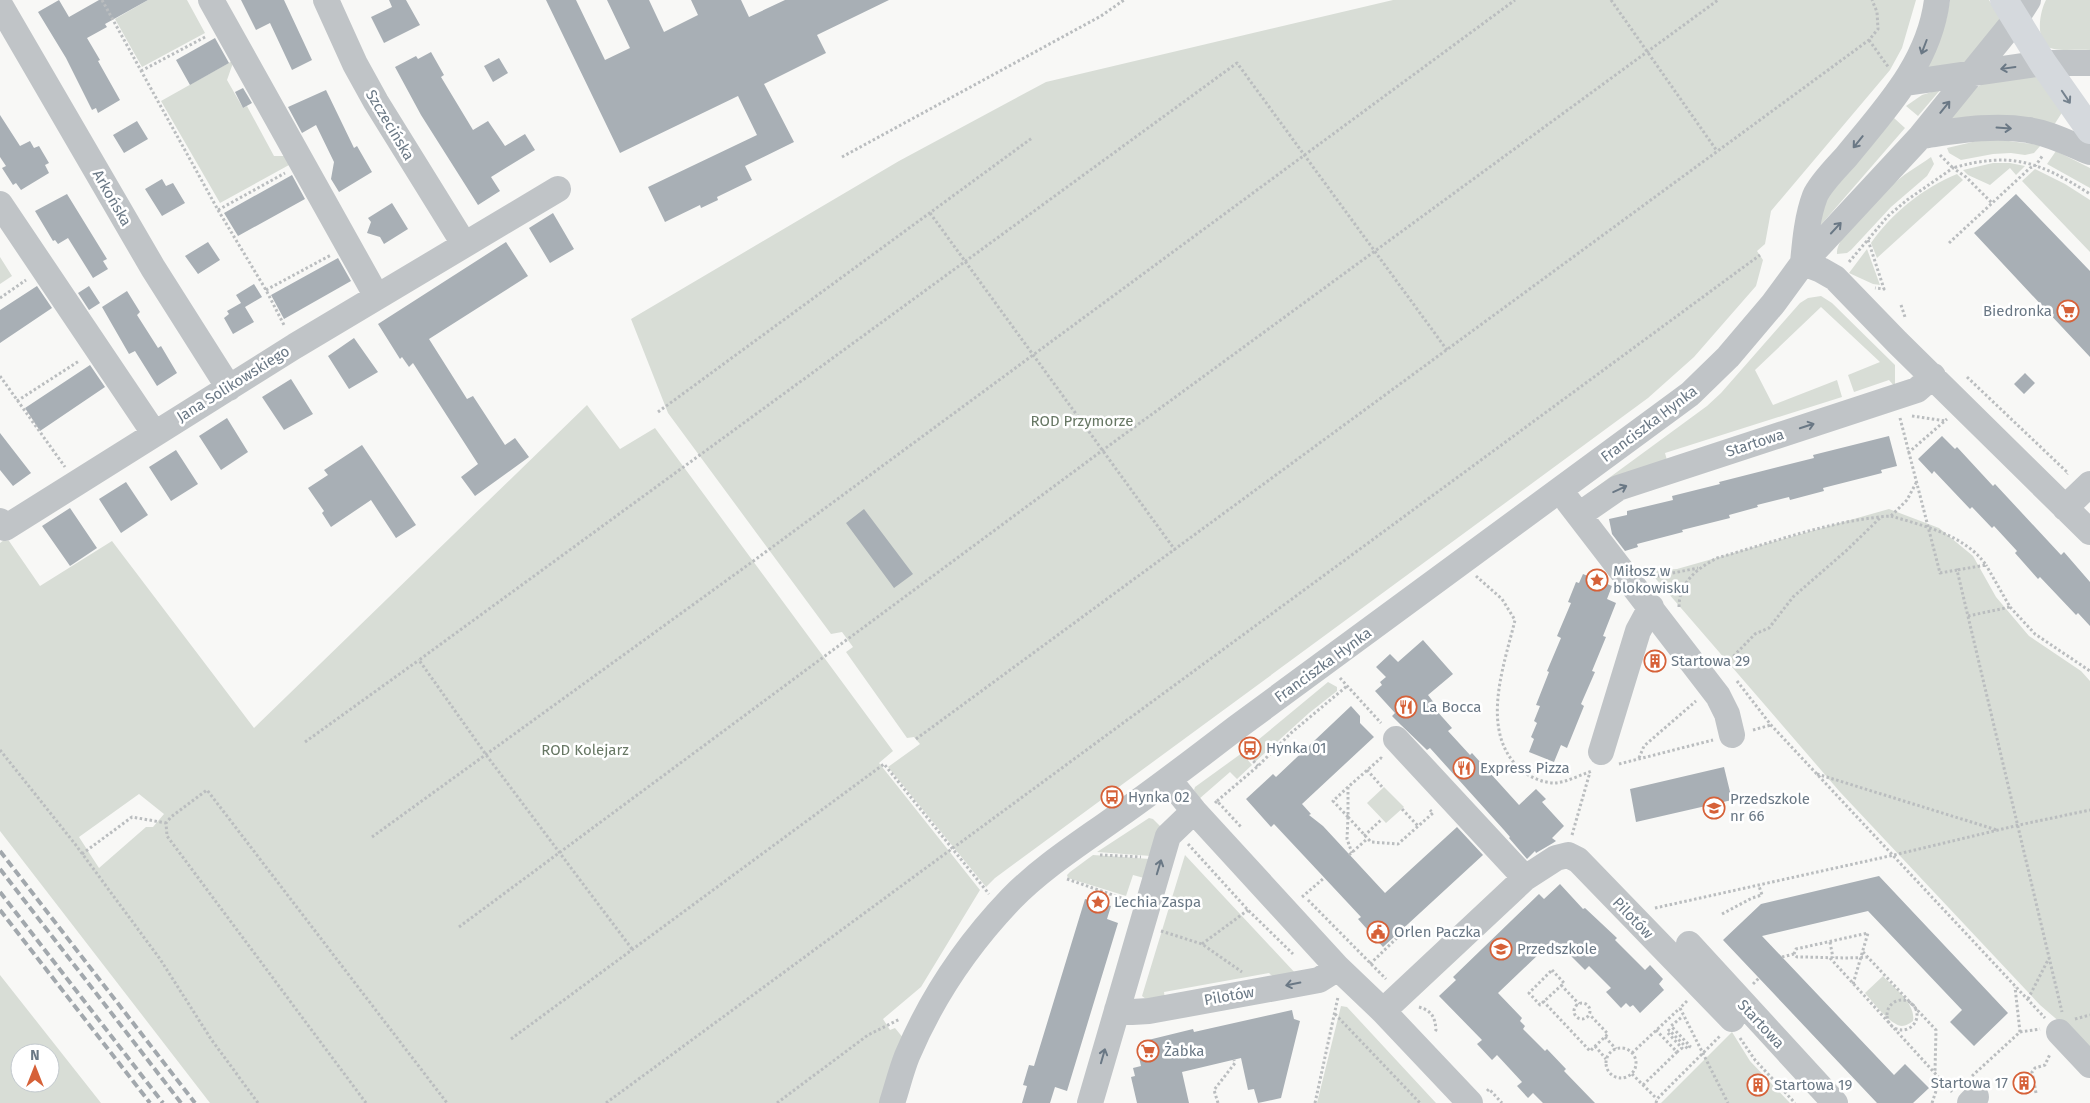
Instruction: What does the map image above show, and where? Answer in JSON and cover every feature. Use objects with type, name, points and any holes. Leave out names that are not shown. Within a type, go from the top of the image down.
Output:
[{"type":"main road","points":[[2016,6],[2043,63],[2090,130]]},
{"type":"street","points":[[0,4],[8,0]]},
{"type":"street","points":[[211,0],[377,297]]},
{"type":"street","name":"Szczecińska","points":[[326,0],[355,64],[376,102],[464,244]]},
{"type":"street","points":[[1937,0],[1935,15],[1922,52],[1898,76],[1816,195],[1806,233],[1803,263],[1835,278],[1897,342],[2090,532]]},
{"type":"street","name":"Arkońska","points":[[0,4],[153,268],[229,388]]},
{"type":"street","name":"Franciszka Hynka","points":[[892,1103],[907,1057],[931,1009],[956,967],[1001,911],[1040,873],[1169,780],[1236,728],[1690,394],[1711,375],[1773,304],[1803,263],[1929,144],[2016,6]]},
{"type":"street","points":[[1898,76],[1972,73],[2043,63],[2090,63]]},
{"type":"street","points":[[1929,144],[1987,127],[2029,130],[2056,138],[2090,152]]},
{"type":"street","name":"Jana Solikowskiego","points":[[2,525],[77,484],[154,433],[295,346],[558,189]]},
{"type":"street","points":[[0,204],[154,433]]},
{"type":"street","name":"Startowa","points":[[1579,515],[1618,488],[1917,390],[1933,376]]},
{"type":"street","points":[[2066,508],[2090,484]]},
{"type":"street","points":[[1560,491],[1661,608],[1718,696],[1727,714],[1732,735]]},
{"type":"street","points":[[1601,765],[1638,631],[1661,608]]},
{"type":"street","points":[[1396,739],[1526,878]]},
{"type":"street","points":[[1169,780],[1206,806],[1295,903],[1339,981],[1392,1002],[1470,1103]]},
{"type":"street","points":[[1090,1103],[1168,836],[1206,806]]},
{"type":"street","name":"Pilotów","points":[[1392,1002],[1526,878],[1556,858],[1568,855],[1578,860],[1701,988],[1731,1027]]},
{"type":"street","name":"Startowa","points":[[1689,944],[1835,1103]]},
{"type":"street","name":"Pilotów","points":[[1117,1010],[1132,1012],[1149,1011],[1319,980],[1339,981]]},
{"type":"street","points":[[2062,1027],[2090,1065]]},
{"type":"path","points":[[102,0],[218,210],[266,290],[295,346]]},
{"type":"path","points":[[842,157],[1101,16],[1124,0]]},
{"type":"path","points":[[372,837],[486,756],[1515,0]]},
{"type":"path","points":[[1611,0],[1717,152]]},
{"type":"path","points":[[459,927],[1103,450],[1718,0]]},
{"type":"path","points":[[916,739],[1869,40],[1878,29],[1877,12],[1872,0]]},
{"type":"path","points":[[141,71],[226,26]]},
{"type":"path","points":[[1869,40],[1898,76]]},
{"type":"path","points":[[305,742],[1237,63],[1447,350]]},
{"type":"path","points":[[658,412],[1032,138]]},
{"type":"path","points":[[1929,144],[1992,203]]},
{"type":"path","points":[[1949,243],[2030,168],[2036,165],[2046,152]]},
{"type":"path","points":[[1847,265],[1888,216],[1907,200],[1953,168],[1972,162],[2020,160],[2059,175],[2090,194]]},
{"type":"path","points":[[218,210],[302,163]]},
{"type":"path","points":[[930,213],[1175,550]]},
{"type":"path","points":[[1868,240],[1884,289]]},
{"type":"path","points":[[266,290],[324,258],[349,248]]},
{"type":"path","points":[[606,1103],[950,848],[1760,255]]},
{"type":"path","points":[[0,298],[43,269]]},
{"type":"path","points":[[1901,305],[1906,319]]},
{"type":"path","points":[[17,401],[96,349]]},
{"type":"path","points":[[1962,372],[2068,473],[2063,479]]},
{"type":"path","points":[[0,376],[77,484]]},
{"type":"path","points":[[1946,421],[1899,416],[1940,574],[1986,565]]},
{"type":"path","points":[[1891,516],[1906,500],[1916,483]]},
{"type":"path","points":[[1647,577],[1670,575],[1698,568],[1717,558],[1844,523],[1891,516],[1928,526],[1965,544],[1978,554],[2010,607],[2035,634],[2090,671]]},
{"type":"path","points":[[1724,666],[1756,634],[1769,628],[1793,597],[1848,550],[1881,517]]},
{"type":"path","points":[[1685,615],[1679,607],[1679,597],[1688,580],[1698,568]]},
{"type":"path","points":[[1957,570],[2019,825],[2049,957],[2062,1027]]},
{"type":"path","points":[[1472,572],[1502,599],[1515,620],[1497,701],[1501,741],[1510,759],[1526,774],[1556,783],[1601,765],[1639,758],[1771,725]]},
{"type":"path","points":[[1661,608],[1679,607]]},
{"type":"path","points":[[1968,616],[2010,607]]},
{"type":"path","points":[[1719,659],[1728,671]]},
{"type":"path","points":[[419,660],[486,756],[632,949]]},
{"type":"path","points":[[1327,662],[1396,739]]},
{"type":"path","points":[[1732,676],[1771,725],[2015,986],[2062,1027]]},
{"type":"path","points":[[1206,806],[1258,766],[1291,733],[1347,686]]},
{"type":"path","points":[[1639,758],[1644,746],[1696,700]]},
{"type":"path","points":[[1240,747],[1258,766]]},
{"type":"path","points":[[0,750],[82,854],[160,959],[211,1039],[258,1103]]},
{"type":"path","points":[[1388,765],[1381,758],[1333,801],[1366,838],[1370,842],[1398,844],[1432,813],[1426,806]]},
{"type":"path","points":[[511,1039],[884,764],[1001,911]]},
{"type":"path","points":[[1580,841],[1573,834],[1601,765]]},
{"type":"path","points":[[1367,770],[1383,788]]},
{"type":"path","points":[[1816,773],[1997,830]]},
{"type":"path","points":[[1348,787],[1347,839],[1350,854],[1382,819]]},
{"type":"path","points":[[366,1103],[167,836],[166,822],[207,790],[447,1103]]},
{"type":"path","points":[[1402,809],[1418,826]]},
{"type":"path","points":[[1646,910],[1760,886],[2090,810]]},
{"type":"path","points":[[82,854],[132,817],[166,822]]},
{"type":"path","points":[[1096,854],[1144,857]]},
{"type":"path","points":[[1324,878],[1295,903],[1370,964],[1392,1002]]},
{"type":"path","points":[[1066,879],[1202,944],[1246,974],[1249,993]]},
{"type":"path","points":[[1722,914],[1752,898],[1762,895],[1760,886]]},
{"type":"path","points":[[1202,944],[1248,910]]},
{"type":"path","points":[[1794,954],[1796,949],[1868,933],[1853,984]]},
{"type":"path","points":[[1370,964],[1399,936],[1428,937]]},
{"type":"path","points":[[1830,942],[1831,957],[1834,963],[1853,984],[1940,1078],[1969,1094],[2020,1032],[2015,986]]},
{"type":"path","points":[[1863,952],[1936,1030],[1935,1073]]},
{"type":"path","points":[[1782,957],[1794,954],[1797,957],[1868,957]]},
{"type":"path","points":[[2028,999],[2049,957]]},
{"type":"path","points":[[1552,970],[1564,983],[1561,985],[1540,1005],[1529,992],[1552,970]]},
{"type":"path","points":[[1314,1103],[1335,1014],[1339,981]]},
{"type":"path","points":[[1544,1001],[1590,1051],[1608,1034],[1590,1015],[1586,1004],[1578,1004],[1561,985]]},
{"type":"path","points":[[1632,1053],[1701,988]]},
{"type":"path","points":[[1898,1000],[1905,1000],[1911,1003],[1916,1009],[1917,1016],[1914,1023],[1909,1028],[1902,1030],[1895,1028],[1887,1017],[1888,1010],[1898,1000]]},
{"type":"path","points":[[1578,1004],[1574,1011],[1578,1018],[1586,1018],[1590,1015]]},
{"type":"path","points":[[1680,1008],[1728,1103]]},
{"type":"path","points":[[1335,1014],[1420,1103]]},
{"type":"path","points":[[1643,1085],[1682,1048],[1667,1032],[1669,1030],[1688,1049],[1690,1046],[1672,1026],[1683,1016]]},
{"type":"path","points":[[777,1103],[868,1035],[886,1024]]},
{"type":"path","points":[[1632,1074],[1656,1101],[1731,1027],[1755,1060],[1796,1103]]},
{"type":"path","points":[[1656,1030],[1677,1052]]},
{"type":"path","points":[[1605,1036],[1616,1049]]},
{"type":"path","points":[[1595,1046],[1606,1059],[1607,1069],[1613,1077],[1623,1079],[1632,1074],[1636,1064],[1632,1053],[1628,1050],[1616,1049],[1606,1059]]},
{"type":"path","points":[[1218,1103],[1214,1090],[1235,1063],[1234,1060]]},
{"type":"path","points":[[2036,1093],[2032,1072],[2035,1068],[2045,1065]]},
{"type":"path","points":[[1932,1103],[1940,1078]]},
{"type":"green space","points":[[148,0],[187,0],[205,33],[142,67],[115,19]]},
{"type":"green space","name":"ROD Przymorze","points":[[1393,0],[1916,0],[1902,48],[1890,70],[1771,211],[1765,244],[1757,251],[1763,260],[1756,286],[1694,357],[1648,398],[995,878],[986,887],[888,767],[920,744],[914,737],[907,738],[846,652],[853,647],[842,632],[831,634],[668,413],[631,319],[899,161],[1046,82]]},
{"type":"green space","points":[[1950,0],[1989,0],[2001,19],[1965,63],[1927,70],[1946,20]]},
{"type":"green space","points":[[2046,0],[2090,0],[2090,50],[2054,49],[2043,41],[2040,20]]},
{"type":"green space","points":[[234,60],[227,80],[243,108],[247,106],[274,156],[289,156],[289,165],[220,203],[161,101]]},
{"type":"green space","points":[[2037,75],[2063,111],[2054,125],[1938,128],[1975,88],[1983,84]]},
{"type":"green space","points":[[1941,89],[1918,116],[1906,106],[1922,95]]},
{"type":"green space","points":[[1894,118],[1905,128],[1813,234],[1814,213]]},
{"type":"green space","points":[[1993,139],[2041,145],[2034,153],[2025,155],[2011,153],[1993,154],[1961,160],[1949,153],[1947,148]]},
{"type":"green space","points":[[2056,151],[2090,168],[2090,188],[2047,164]]},
{"type":"green space","points":[[1931,157],[1934,164],[1927,176],[1891,207],[1851,250],[1847,253],[1837,254],[1838,247],[1849,228],[1867,209],[1900,179]]},
{"type":"green space","points":[[1993,163],[2010,163],[2025,166],[2016,175],[2010,168],[1990,185],[1968,175],[1963,170]]},
{"type":"green space","points":[[2035,169],[2065,184],[2090,200],[2090,252],[2022,181]]},
{"type":"green space","points":[[1957,174],[1963,180],[1877,258],[1871,243],[1898,212],[1932,186]]},
{"type":"green space","points":[[1867,249],[1880,285],[1873,284],[1849,273]]},
{"type":"green space","points":[[0,257],[12,276],[0,284]]},
{"type":"green space","points":[[1821,296],[1832,303],[1895,365],[1895,387],[1889,380],[1854,392],[1848,375],[1880,362],[1821,307],[1755,370],[1773,405],[1837,380],[1842,397],[1665,453],[1668,464],[1591,500],[1587,494],[1707,406],[1721,393],[1800,303],[1808,298]]},
{"type":"green space","name":"ROD Kolejarz","points":[[587,405],[620,449],[655,428],[893,751],[879,763],[980,890],[921,987],[883,1019],[890,1030],[895,1028],[904,1039],[881,1103],[210,1103],[0,831],[0,543],[4,540],[9,541],[40,586],[112,541],[254,728]],"holes":[[[139,794],[164,814],[153,827],[146,827],[99,868],[79,837]]]},
{"type":"green space","points":[[1889,509],[1939,528],[1973,556],[1996,597],[2029,636],[2081,671],[2090,681],[2090,1048],[2040,1005],[1840,792],[1649,571],[1677,569]]},
{"type":"green space","points":[[1328,682],[1337,687],[1337,691],[1254,761],[1249,754],[1261,744],[1258,740]]},
{"type":"green space","points":[[1242,753],[1252,765],[1237,779],[1230,772],[1199,799],[1194,790],[1195,787]]},
{"type":"green space","points":[[1384,787],[1404,807],[1386,823],[1367,803]]},
{"type":"green space","points":[[1149,818],[1153,819],[1161,827],[1151,856],[1097,852]]},
{"type":"green space","points":[[1093,855],[1150,859],[1144,878],[1133,875],[1126,896],[1068,878],[1067,875],[1070,872]]},
{"type":"green space","points":[[1185,855],[1297,975],[1275,979],[1269,973],[1164,992],[1165,999],[1150,1002],[1142,996]]},
{"type":"green space","points":[[0,975],[54,1043],[10,1043],[10,1093],[60,1093],[60,1051],[101,1103],[0,1103]]},
{"type":"green space","points":[[1883,976],[1908,1002],[1913,1014],[1913,1021],[1908,1024],[1902,1026],[1893,1022],[1865,993]]},
{"type":"green space","points":[[1341,1006],[1347,1007],[1436,1103],[1317,1103]]},
{"type":"green space","points":[[1732,1032],[1750,1061],[1790,1103],[1661,1103]]},
{"type":"building","points":[[59,0],[69,17],[99,0],[148,0],[105,24],[107,27],[87,38],[120,100],[98,113],[96,108],[92,110],[66,58],[38,12]]},
{"type":"building","points":[[241,0],[284,0],[312,60],[292,70],[270,23],[256,30]]},
{"type":"building","points":[[389,0],[406,0],[420,25],[384,43],[371,17],[392,7]]},
{"type":"building","points":[[546,0],[576,0],[605,60],[630,48],[607,0],[649,0],[664,32],[698,15],[691,0],[741,0],[749,17],[785,0],[889,0],[817,35],[826,53],[764,84],[794,142],[745,166],[752,180],[717,197],[718,200],[701,208],[700,205],[665,222],[648,187],[757,135],[738,96],[620,153]]},
{"type":"building","points":[[215,38],[229,63],[190,85],[176,60]]},
{"type":"building","points":[[431,52],[444,75],[441,77],[473,130],[488,121],[505,146],[525,134],[535,150],[491,177],[500,191],[478,205],[421,115],[395,67],[416,56],[418,59]]},
{"type":"building","points":[[499,58],[508,73],[493,82],[484,66]]},
{"type":"building","points":[[243,88],[252,103],[243,108],[235,92]]},
{"type":"building","points":[[326,90],[354,148],[357,146],[372,172],[339,192],[331,179],[334,162],[316,125],[302,133],[288,107]]},
{"type":"building","points":[[0,115],[20,146],[30,141],[34,148],[39,146],[49,163],[45,165],[49,173],[21,190],[16,183],[13,185],[2,168],[6,166],[0,157]]},
{"type":"building","points":[[137,121],[148,139],[124,153],[113,135]]},
{"type":"building","points":[[292,175],[305,199],[238,236],[224,213]]},
{"type":"building","points":[[162,179],[166,186],[173,183],[185,203],[162,216],[145,189]]},
{"type":"building","points":[[67,194],[107,259],[103,261],[108,269],[93,278],[68,238],[58,244],[55,240],[53,241],[35,211]]},
{"type":"building","name":"Biedronka","points":[[2016,194],[2090,271],[2090,357],[1974,233]]},
{"type":"building","points":[[392,203],[408,229],[384,244],[380,237],[367,233],[371,222],[368,218]]},
{"type":"building","points":[[553,213],[574,249],[550,263],[529,228]]},
{"type":"building","points":[[208,242],[220,260],[198,274],[185,256]]},
{"type":"building","points":[[506,242],[528,276],[429,339],[467,399],[473,396],[505,445],[515,438],[529,457],[475,496],[461,477],[478,464],[413,363],[409,367],[402,357],[400,359],[378,324]]},
{"type":"building","points":[[338,258],[351,281],[284,319],[271,295]]},
{"type":"building","points":[[254,284],[262,297],[245,307],[254,322],[233,334],[224,318],[229,314],[227,311],[241,303],[236,295]]},
{"type":"building","points":[[37,286],[52,308],[0,343],[0,310]]},
{"type":"building","points":[[89,286],[100,303],[89,310],[78,293]]},
{"type":"building","points":[[127,291],[140,312],[137,315],[158,348],[161,346],[177,373],[157,386],[135,351],[129,354],[102,307]]},
{"type":"building","points":[[354,338],[378,372],[349,389],[328,356]]},
{"type":"building","points":[[90,365],[105,387],[40,431],[25,408]]},
{"type":"building","points":[[2025,373],[2035,383],[2024,394],[2014,384]]},
{"type":"building","points":[[291,379],[313,414],[284,430],[262,397]]},
{"type":"building","points":[[227,418],[248,452],[221,470],[199,436]]},
{"type":"building","points":[[0,433],[31,473],[13,486],[0,470]]},
{"type":"building","points":[[1889,436],[1897,466],[1881,470],[1882,473],[1823,488],[1824,491],[1790,500],[1789,497],[1757,505],[1758,507],[1729,515],[1730,518],[1637,544],[1638,547],[1625,551],[1612,534],[1609,519],[1627,515],[1627,511],[1673,500],[1672,496],[1720,484],[1719,482],[1814,458],[1813,455]]},
{"type":"building","points":[[1942,436],[1955,449],[1957,447],[1993,486],[1995,484],[2061,555],[2064,552],[2090,582],[2090,626],[2078,613],[2076,615],[2040,577],[2038,579],[2015,553],[2017,551],[1994,526],[1992,528],[1972,507],[1970,509],[1934,471],[1932,474],[1918,459]]},
{"type":"building","points":[[362,445],[416,525],[396,538],[371,500],[331,527],[322,513],[324,511],[308,488],[328,475],[324,470]]},
{"type":"building","points":[[176,450],[198,484],[171,501],[149,467]]},
{"type":"building","points":[[126,482],[148,515],[121,533],[99,499]]},
{"type":"building","points":[[70,508],[97,548],[70,566],[42,526]]},
{"type":"building","points":[[864,509],[913,574],[894,588],[846,523]]},
{"type":"building","points":[[1583,574],[1612,586],[1607,599],[1616,603],[1603,636],[1606,637],[1592,671],[1595,672],[1581,704],[1584,706],[1567,748],[1561,745],[1554,762],[1529,752],[1534,739],[1531,737],[1537,723],[1534,721],[1540,706],[1536,705],[1549,672],[1547,671],[1561,638],[1557,636],[1571,603],[1568,602],[1576,582],[1579,583]]},
{"type":"building","points":[[1423,640],[1453,674],[1428,695],[1438,708],[1436,710],[1452,728],[1448,731],[1470,755],[1472,753],[1519,805],[1536,789],[1546,799],[1542,802],[1564,826],[1552,838],[1556,841],[1536,853],[1535,851],[1527,859],[1504,830],[1430,748],[1427,750],[1392,716],[1395,713],[1375,691],[1382,685],[1380,682],[1386,677],[1376,667],[1390,654],[1398,662]]},
{"type":"building","name":"Startowa 29","points":[[1661,652],[1665,666],[1650,670],[1646,656]]},
{"type":"building","points":[[1351,706],[1360,716],[1360,723],[1374,737],[1302,804],[1311,814],[1309,815],[1323,826],[1385,893],[1457,827],[1483,855],[1383,947],[1358,919],[1361,917],[1274,824],[1271,827],[1246,799],[1273,774],[1276,777]]},
{"type":"building","points":[[1724,767],[1732,800],[1636,822],[1630,789]]},
{"type":"building","points":[[1879,876],[2008,1013],[1974,1046],[1950,1022],[1962,1010],[1868,911],[1762,936],[1894,1075],[1905,1064],[1929,1088],[1913,1103],[1877,1103],[1723,940],[1761,904]]},
{"type":"building","points":[[1560,884],[1583,909],[1585,908],[1617,938],[1615,940],[1645,970],[1650,965],[1663,979],[1659,984],[1664,990],[1640,1013],[1633,1005],[1630,1007],[1626,1003],[1621,1008],[1606,992],[1611,988],[1589,966],[1585,970],[1557,942],[1544,955],[1541,952],[1498,993],[1522,1018],[1520,1021],[1525,1026],[1523,1029],[1545,1051],[1547,1049],[1566,1069],[1564,1071],[1595,1103],[1543,1103],[1533,1093],[1528,1098],[1517,1086],[1522,1082],[1497,1055],[1492,1060],[1477,1044],[1482,1040],[1439,996],[1456,980],[1453,977],[1539,894],[1544,899]]},
{"type":"building","points":[[1085,899],[1111,906],[1107,919],[1118,923],[1067,1091],[1055,1087],[1050,1103],[1022,1103],[1027,1086],[1023,1085],[1029,1065],[1034,1066]]},
{"type":"building","points":[[1292,1010],[1294,1019],[1300,1021],[1281,1098],[1258,1103],[1254,1089],[1248,1090],[1241,1058],[1182,1072],[1189,1103],[1137,1103],[1131,1077],[1135,1076],[1133,1068],[1141,1066],[1137,1049],[1141,1048],[1140,1042],[1193,1029],[1194,1032]]},
{"type":"building","name":"Startowa 17","points":[[2030,1074],[2033,1089],[2018,1091],[2016,1077]]},
{"type":"railway","points":[[0,851],[195,1103]]},
{"type":"railway","points":[[0,869],[181,1103]]},
{"type":"railway","points":[[0,892],[163,1103]]},
{"type":"railway","points":[[0,910],[150,1103]]},
{"type":"place","name":"Biedronka","points":[[2068,311]]},
{"type":"place","name":"Miłosz w blokowisku","points":[[1597,580]]},
{"type":"place","name":"Startowa 29","points":[[1655,661]]},
{"type":"place","name":"La Bocca","points":[[1406,707]]},
{"type":"place","name":"Hynka 01","points":[[1250,748]]},
{"type":"place","name":"Express Pizza","points":[[1464,768]]},
{"type":"place","name":"Hynka 02","points":[[1112,797]]},
{"type":"place","name":"Przedszkole nr 66","points":[[1714,808]]},
{"type":"place","name":"Lechia Zaspa","points":[[1098,902]]},
{"type":"place","name":"Orlen Paczka","points":[[1378,932]]},
{"type":"place","name":"Przedszkole","points":[[1501,949]]},
{"type":"place","name":"Żabka","points":[[1148,1051]]},
{"type":"place","name":"Startowa 17","points":[[2024,1083]]},
{"type":"place","name":"Startowa 19","points":[[1758,1085]]}]
